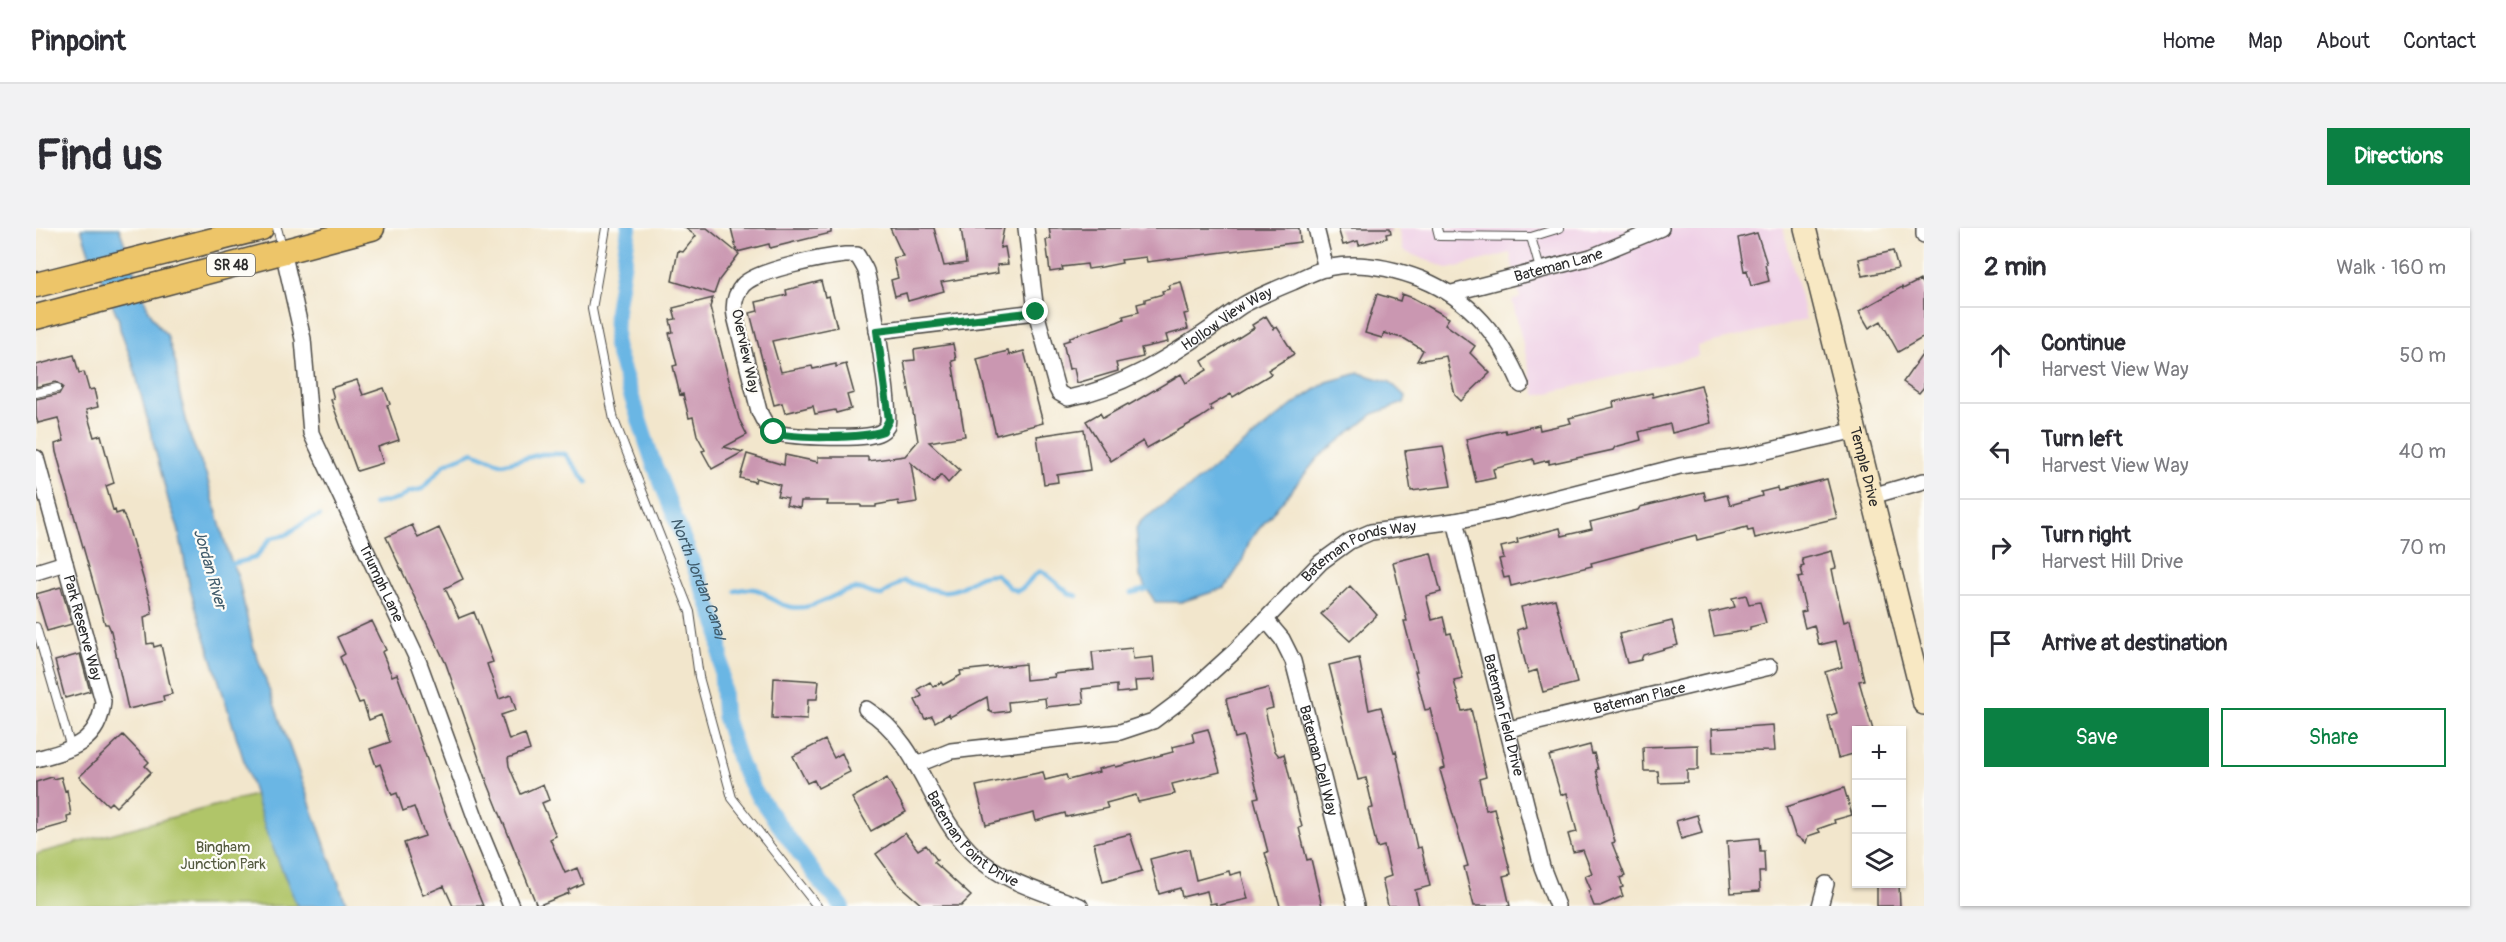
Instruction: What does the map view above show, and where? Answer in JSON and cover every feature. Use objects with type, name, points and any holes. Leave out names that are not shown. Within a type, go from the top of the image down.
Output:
[{"type":"main road","name":"SR 48","points":[[36,285],[261,228]]},
{"type":"main road","name":"SR 48","points":[[36,317],[372,228]]},
{"type":"main road","name":"Temple Drive","points":[[1805,228],[1924,704]]},
{"type":"street","name":"Hollow View Way","points":[[1026,228],[1036,312],[1057,389],[1059,393],[1068,398],[1090,394],[1122,382],[1196,339],[1243,306],[1274,290],[1326,269],[1365,266],[1412,276],[1452,293],[1480,319],[1496,339],[1521,385]]},
{"type":"street","points":[[1316,228],[1326,269]]},
{"type":"street","name":"Bateman Lane","points":[[1452,293],[1591,257],[1660,228]]},
{"type":"street","points":[[1924,228],[1924,235]]},
{"type":"street","name":"Triumph Lane","points":[[283,251],[303,339],[311,433],[420,663],[482,836],[511,906]]},
{"type":"street","name":"Overview Way","points":[[857,255],[865,270],[877,331],[889,420],[883,431],[857,437],[779,434],[770,428],[759,411],[734,307],[738,291],[744,284],[760,274],[831,256],[857,255]]},
{"type":"street","points":[[877,331],[1036,312]]},
{"type":"street","name":"Bateman Ponds Way","points":[[916,765],[951,751],[1101,735],[1138,728],[1153,721],[1182,700],[1266,620],[1321,562],[1350,541],[1371,532],[1455,521],[1504,511],[1680,466],[1746,456],[1856,430]]},
{"type":"street","name":"Park Reserve Way","points":[[36,759],[83,742],[94,732],[101,718],[103,702],[37,468]]},
{"type":"street","points":[[1872,496],[1924,482]]},
{"type":"street","name":"Bateman Field Drive","points":[[1455,521],[1542,867],[1557,906]]},
{"type":"street","points":[[36,573],[64,563]]},
{"type":"street","name":"Bateman Dell Way","points":[[1266,620],[1282,639],[1293,661],[1356,906]]},
{"type":"street","name":"Bateman Place","points":[[1509,729],[1770,667]]},
{"type":"street","name":"Bateman Point Drive","points":[[866,709],[883,720],[900,737],[962,843],[981,862],[1012,879],[1080,906]]},
{"type":"street","points":[[1820,906],[1826,884]]},
{"type":"lane","points":[[278,228],[283,251]]},
{"type":"lane","points":[[606,228],[592,309],[614,420],[690,612],[699,677],[732,798],[817,906]]},
{"type":"lane","points":[[1437,228],[1439,236],[1531,237],[1560,228]]},
{"type":"lane","points":[[1531,237],[1540,269]]},
{"type":"lane","points":[[36,393],[57,388]]},
{"type":"lane","points":[[36,627],[71,748]]},
{"type":"shaded area","points":[[1398,228],[1783,228],[1806,320],[1697,346],[1698,356],[1536,396],[1512,300],[1520,298],[1510,253],[1449,269],[1403,251]]},
{"type":"green space","name":"Bingham Junction Park","points":[[255,795],[298,906],[36,906],[36,854]]},
{"type":"water","name":"Jordan River","points":[[81,228],[119,228],[148,309],[167,335],[176,364],[179,391],[191,439],[206,474],[228,553],[238,577],[253,645],[347,906],[297,906],[266,831],[190,589],[178,527],[169,503],[133,364],[119,320],[91,259]]},
{"type":"water","points":[[1359,373],[1390,382],[1406,397],[1404,403],[1373,414],[1318,458],[1250,540],[1241,564],[1225,588],[1181,602],[1155,602],[1140,577],[1136,528],[1142,520],[1190,487],[1295,403],[1327,382]]},
{"type":"building","points":[[685,228],[707,228],[739,254],[719,280],[714,294],[672,281],[678,251],[683,252],[696,236]]},
{"type":"building","points":[[731,228],[831,228],[831,233],[770,248],[769,244],[737,252]]},
{"type":"building","points":[[890,228],[934,228],[944,266],[966,263],[961,228],[1004,228],[1000,248],[1005,247],[1008,264],[997,265],[998,273],[941,282],[944,291],[908,301],[906,293],[895,296],[891,280],[898,278],[893,258],[903,256]]},
{"type":"building","points":[[1049,228],[1299,228],[1300,242],[1147,262],[1146,257],[1121,260],[1122,263],[1088,269],[1087,264],[1062,267],[1063,270],[1050,272],[1046,240],[1051,239]]},
{"type":"building","points":[[1338,228],[1390,228],[1391,233],[1386,234],[1387,238],[1359,245],[1358,241],[1343,245]]},
{"type":"building","points":[[1757,233],[1767,264],[1765,265],[1769,281],[1751,286],[1747,270],[1744,271],[1738,238]]},
{"type":"building","points":[[1893,251],[1898,269],[1863,276],[1859,259]]},
{"type":"building","points":[[1920,280],[1924,287],[1924,337],[1898,352],[1881,321],[1869,328],[1859,311],[1902,287],[1903,289]]},
{"type":"building","points":[[821,281],[825,297],[829,296],[837,327],[772,341],[781,372],[812,366],[813,369],[846,364],[854,393],[847,395],[851,409],[836,413],[835,410],[815,414],[813,406],[785,413],[782,403],[774,405],[750,313],[758,311],[756,302],[787,295],[786,290]]},
{"type":"building","points":[[1181,282],[1189,313],[1184,314],[1188,329],[1166,335],[1168,342],[1141,348],[1143,357],[1116,363],[1118,371],[1077,383],[1074,368],[1069,369],[1063,342],[1070,340],[1070,337],[1124,319],[1123,316],[1139,312],[1137,304],[1163,294],[1162,291],[1170,289],[1169,285]]},
{"type":"building","points":[[1377,294],[1400,301],[1402,294],[1449,318],[1445,324],[1475,346],[1470,353],[1490,373],[1461,401],[1455,395],[1446,356],[1417,361],[1423,350],[1405,339],[1384,333],[1382,338],[1365,333]]},
{"type":"building","points":[[713,298],[710,307],[739,419],[747,435],[724,447],[743,452],[712,469],[702,451],[705,450],[697,435],[693,417],[689,418],[683,394],[680,395],[673,366],[677,365],[669,333],[673,332],[670,320],[676,319],[673,308]]},
{"type":"building","points":[[1266,316],[1274,329],[1277,327],[1294,354],[1268,370],[1271,374],[1233,397],[1231,394],[1210,406],[1212,410],[1200,418],[1147,448],[1143,441],[1111,461],[1086,421],[1100,413],[1103,418],[1181,374],[1186,383],[1207,370],[1202,361],[1254,328],[1252,325]]},
{"type":"building","points":[[953,344],[956,360],[952,361],[965,436],[929,442],[960,470],[948,483],[941,475],[934,483],[911,463],[917,502],[899,505],[898,501],[876,505],[876,507],[861,507],[861,505],[827,505],[828,501],[801,501],[800,508],[786,505],[788,498],[777,496],[780,485],[756,478],[755,482],[740,478],[747,454],[784,465],[785,455],[818,462],[818,457],[868,457],[868,461],[905,456],[918,441],[904,361],[915,360],[914,350]]},
{"type":"building","points":[[1008,351],[1009,355],[1024,351],[1043,423],[996,435],[977,359]]},
{"type":"building","points":[[1924,352],[1924,387],[1919,393],[1903,382]]},
{"type":"building","points":[[74,355],[79,373],[84,372],[89,390],[94,389],[98,407],[86,410],[94,437],[101,435],[114,483],[106,486],[113,510],[115,509],[116,514],[122,512],[127,523],[151,605],[152,614],[144,617],[147,644],[153,643],[154,647],[161,645],[172,694],[163,696],[164,701],[128,709],[111,631],[108,624],[105,624],[56,452],[55,444],[64,441],[58,418],[38,423],[36,417],[36,399],[59,394],[63,387],[56,382],[36,387],[36,365]]},
{"type":"building","points":[[357,380],[363,395],[384,388],[390,404],[387,405],[399,440],[378,447],[383,463],[357,471],[331,400],[334,399],[331,388]]},
{"type":"building","points":[[1701,385],[1711,423],[1672,433],[1670,424],[1639,432],[1641,440],[1615,447],[1613,450],[1549,464],[1549,460],[1534,464],[1533,459],[1493,469],[1495,478],[1476,482],[1466,439],[1505,430],[1506,433],[1539,425],[1540,430],[1571,423],[1569,418],[1614,407],[1613,402],[1652,393],[1653,397]]},
{"type":"building","points":[[1084,429],[1090,470],[1057,475],[1058,482],[1044,484],[1037,436]]},
{"type":"building","points":[[1443,446],[1451,486],[1411,491],[1405,451]]},
{"type":"building","points":[[1827,479],[1837,518],[1755,538],[1753,530],[1748,531],[1747,527],[1697,540],[1696,535],[1591,563],[1592,566],[1511,586],[1509,577],[1504,578],[1499,559],[1504,558],[1501,547],[1518,543],[1517,539],[1560,528],[1562,536],[1592,529],[1590,522],[1704,492],[1706,500],[1727,495],[1730,505],[1762,496],[1761,492],[1777,488],[1778,491]]},
{"type":"building","points":[[412,525],[418,538],[439,528],[463,579],[445,588],[459,618],[474,612],[493,662],[487,664],[499,699],[511,695],[516,710],[501,715],[509,740],[525,734],[530,750],[508,758],[509,766],[521,794],[543,784],[549,800],[542,803],[556,836],[550,839],[565,873],[577,868],[583,883],[568,890],[569,893],[537,906],[488,784],[446,664],[386,537]]},
{"type":"building","points":[[1832,551],[1836,568],[1832,569],[1844,622],[1850,620],[1864,680],[1859,681],[1872,726],[1852,726],[1852,754],[1838,758],[1828,716],[1837,713],[1825,672],[1842,667],[1836,641],[1819,645],[1814,625],[1805,628],[1801,612],[1806,611],[1798,578],[1803,577],[1802,559]]},
{"type":"building","points":[[1431,553],[1441,592],[1426,596],[1432,620],[1443,617],[1447,634],[1451,633],[1463,679],[1454,681],[1462,711],[1471,709],[1486,777],[1479,779],[1486,810],[1494,808],[1511,874],[1503,876],[1510,906],[1474,906],[1464,867],[1468,866],[1440,770],[1445,768],[1430,709],[1425,710],[1415,671],[1417,671],[1404,621],[1407,621],[1393,562]]},
{"type":"building","points":[[1350,586],[1377,615],[1350,641],[1321,614]]},
{"type":"building","points":[[61,587],[72,624],[47,631],[36,594]]},
{"type":"building","points":[[1746,595],[1749,604],[1760,602],[1766,623],[1750,627],[1750,630],[1714,636],[1709,613],[1735,607],[1732,598]]},
{"type":"building","points":[[1555,599],[1577,683],[1543,692],[1537,670],[1528,673],[1517,630],[1526,627],[1521,607]]},
{"type":"building","points":[[372,621],[386,650],[382,652],[392,676],[397,674],[451,828],[483,906],[453,906],[444,886],[423,895],[417,880],[404,843],[425,836],[414,807],[403,811],[397,793],[392,795],[380,764],[376,766],[370,749],[390,742],[381,715],[369,720],[363,702],[359,703],[340,657],[345,654],[337,637]]},
{"type":"building","points":[[1672,621],[1678,645],[1643,655],[1641,660],[1627,663],[1619,634]]},
{"type":"building","points":[[1132,648],[1133,659],[1153,657],[1155,680],[1135,681],[1136,691],[1117,693],[1117,685],[1082,689],[1084,703],[1046,707],[1045,698],[1008,702],[1009,711],[993,713],[989,711],[987,697],[950,717],[949,714],[935,722],[932,716],[925,719],[915,700],[922,696],[918,689],[930,682],[933,687],[941,682],[943,685],[961,675],[960,671],[1025,664],[1026,680],[1055,677],[1054,674],[1094,670],[1092,652]]},
{"type":"building","points":[[80,654],[90,691],[65,698],[55,661]]},
{"type":"building","points":[[1359,658],[1369,710],[1381,707],[1394,752],[1396,751],[1417,848],[1421,847],[1430,886],[1415,890],[1419,906],[1388,906],[1382,879],[1391,876],[1384,846],[1377,848],[1368,809],[1373,808],[1366,778],[1358,780],[1329,665]]},
{"type":"building","points":[[774,678],[819,681],[817,699],[808,699],[807,720],[772,718]]},
{"type":"building","points":[[1268,688],[1273,708],[1265,710],[1275,751],[1279,756],[1284,754],[1302,827],[1299,828],[1307,860],[1311,859],[1322,906],[1280,906],[1265,853],[1268,852],[1254,798],[1259,797],[1243,736],[1235,738],[1226,699]]},
{"type":"building","points":[[1773,725],[1775,751],[1713,752],[1712,729]]},
{"type":"building","points":[[1208,729],[1220,772],[1172,784],[1175,794],[1138,802],[1136,795],[1106,803],[1108,808],[1066,817],[1065,813],[1036,821],[1034,813],[986,825],[976,786],[1043,772],[1045,780],[1066,775],[1068,780],[1099,772],[1098,769],[1115,765],[1116,767],[1173,752],[1172,747],[1194,742],[1192,733]]},
{"type":"building","points":[[123,735],[149,762],[145,766],[151,772],[116,807],[111,802],[108,805],[79,777]]},
{"type":"building","points":[[825,740],[834,758],[842,753],[850,772],[818,788],[814,780],[807,783],[793,756]]},
{"type":"building","points":[[1590,745],[1592,754],[1594,753],[1598,769],[1596,770],[1615,842],[1612,843],[1625,876],[1620,878],[1623,896],[1600,906],[1594,906],[1588,891],[1591,890],[1585,876],[1592,873],[1583,850],[1573,852],[1568,834],[1577,832],[1567,793],[1561,795],[1549,756]]},
{"type":"building","points":[[1698,745],[1698,770],[1687,770],[1687,782],[1659,783],[1658,771],[1644,771],[1643,747]]},
{"type":"building","points":[[52,777],[53,779],[61,777],[65,791],[67,790],[71,815],[67,816],[68,823],[36,832],[36,782]]},
{"type":"building","points":[[887,778],[906,812],[871,831],[852,798]]},
{"type":"building","points":[[1844,788],[1852,815],[1834,820],[1835,823],[1818,829],[1820,832],[1808,836],[1806,843],[1795,835],[1786,807]]},
{"type":"building","points":[[1697,815],[1702,833],[1681,839],[1676,821]]},
{"type":"building","points":[[905,833],[918,850],[926,845],[937,860],[934,862],[971,896],[961,906],[923,906],[898,884],[876,854]]},
{"type":"building","points":[[1130,834],[1142,871],[1103,882],[1094,843]]},
{"type":"building","points":[[1759,838],[1760,851],[1764,851],[1765,872],[1759,872],[1760,891],[1731,893],[1727,841]]},
{"type":"building","points":[[1189,849],[1196,880],[1229,871],[1230,875],[1241,872],[1248,899],[1216,906],[1216,903],[1210,904],[1207,891],[1182,897],[1180,888],[1159,894],[1150,859]]},
{"type":"building","points":[[1877,888],[1899,888],[1900,906],[1877,906]]},
{"type":"waterway","name":"North Jordan Canal","points":[[629,228],[616,311],[615,346],[652,459],[719,630],[724,715],[741,766],[753,789],[821,883],[842,906]]},
{"type":"waterway","points":[[374,504],[399,499],[409,492],[422,489],[445,464],[473,452],[502,464],[542,454],[565,454],[587,482]]},
{"type":"waterway","points":[[228,565],[255,558],[271,538],[286,535],[306,521],[320,516]]},
{"type":"waterway","points":[[735,591],[754,589],[783,605],[800,607],[816,604],[855,589],[882,595],[903,581],[947,591],[959,588],[988,574],[996,574],[1010,588],[1017,591],[1042,571],[1070,594],[1077,596]]},
{"type":"waterway","points":[[1131,593],[1147,589]]},
{"type":"route","points":[[774,432],[787,435],[857,437],[883,431],[889,420],[877,331],[1036,312]]}]
